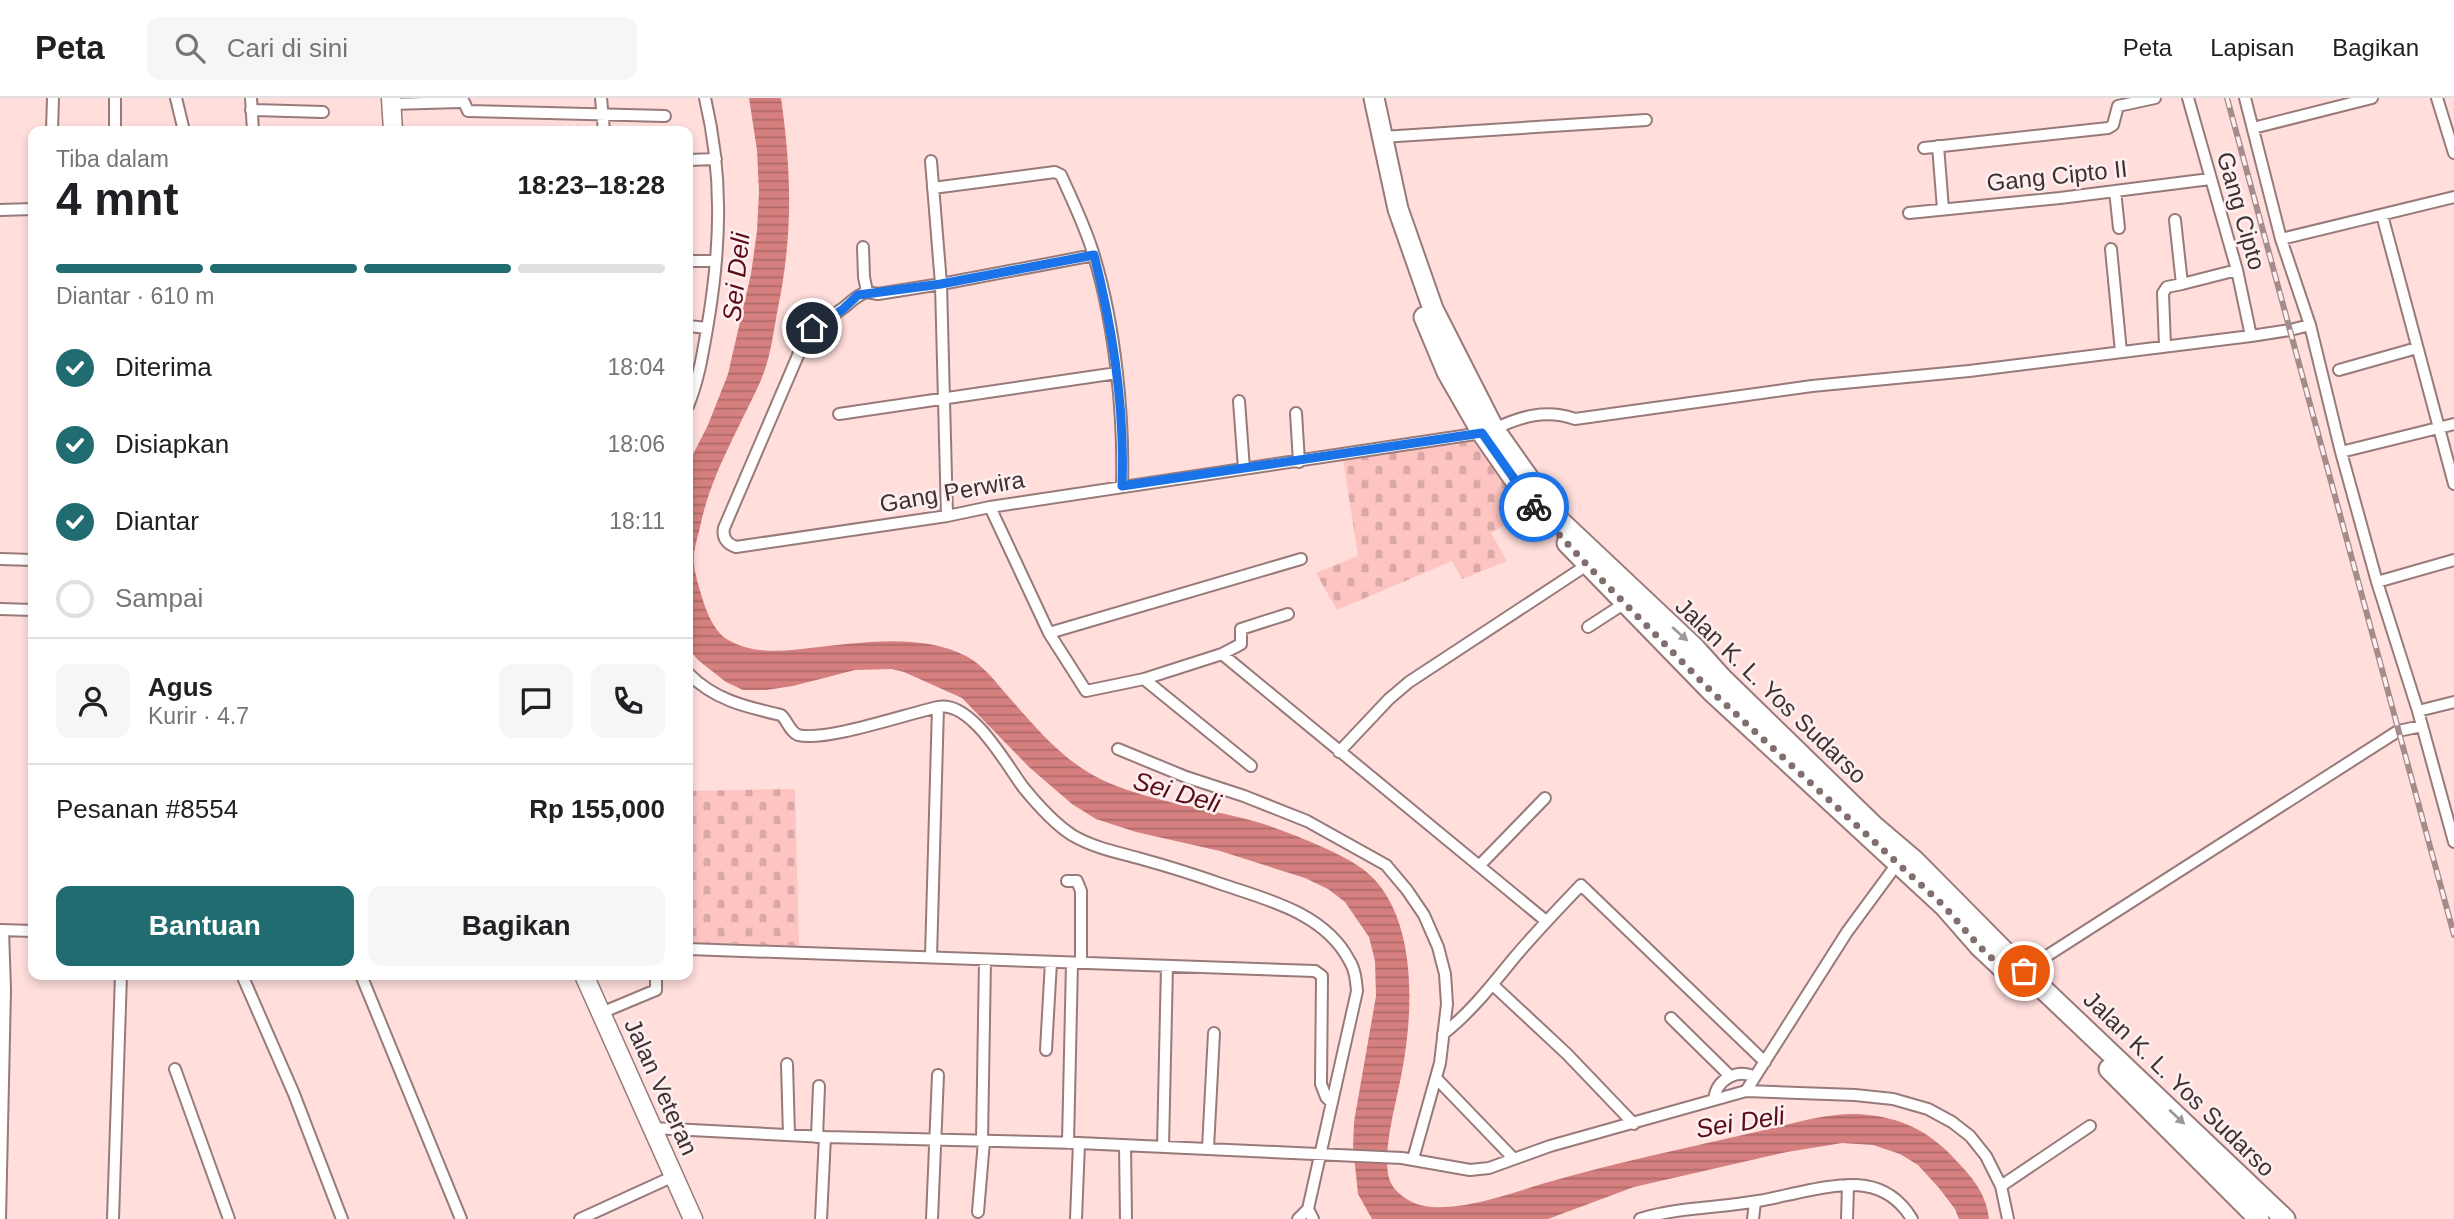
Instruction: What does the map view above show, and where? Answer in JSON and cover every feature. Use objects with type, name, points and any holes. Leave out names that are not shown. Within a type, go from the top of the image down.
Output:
[{"type":"highway","name":"Jalan K. L. Yos Sudarso","points":[[1361,98],[1379,184],[1411,284],[1447,372],[1539,513],[1711,691],[1944,906],[1979,946],[2018,974],[2285,1219]]},
{"type":"highway","name":"Jalan K. L. Yos Sudarso","points":[[1374,98],[1398,209],[1433,309],[1488,431],[1558,518],[1695,648],[1722,678],[1874,826],[1914,860],[2099,1059],[2259,1219]]},
{"type":"main road","points":[[391,101],[393,126]]},
{"type":"main road","name":"Jalan Veteran","points":[[586,980],[692,1219]]},
{"type":"street","points":[[52,126],[53,98]]},
{"type":"street","points":[[115,126],[116,98]]},
{"type":"street","points":[[176,98],[183,126]]},
{"type":"street","points":[[251,98],[253,126]]},
{"type":"street","points":[[601,98],[604,126]]},
{"type":"street","points":[[693,379],[707,328],[720,211],[714,139],[705,98]]},
{"type":"street","points":[[1924,148],[2108,128],[2113,125],[2118,106],[2155,98]]},
{"type":"street","name":"Gang Cipto","points":[[2188,98],[2237,270],[2251,336]]},
{"type":"street","points":[[2245,98],[2281,239],[2310,325],[2377,582],[2418,711],[2454,842]]},
{"type":"street","points":[[2253,128],[2372,98]]},
{"type":"street","points":[[2437,98],[2454,153]]},
{"type":"street","points":[[391,101],[464,102],[468,111],[665,116]]},
{"type":"street","points":[[251,110],[323,112]]},
{"type":"street","points":[[1382,137],[1646,120]]},
{"type":"street","points":[[1938,146],[1943,209]]},
{"type":"street","points":[[693,160],[716,159]]},
{"type":"street","points":[[931,162],[941,284],[947,516]]},
{"type":"street","points":[[933,188],[1058,172],[1081,218],[1101,282],[1117,373],[1123,451],[1122,486]]},
{"type":"street","name":"Gang Cipto II","points":[[1909,213],[2210,179]]},
{"type":"street","points":[[2115,191],[2119,228]]},
{"type":"street","points":[[2281,239],[2454,197]]},
{"type":"street","points":[[0,210],[28,209]]},
{"type":"street","points":[[2382,215],[2454,484]]},
{"type":"street","points":[[2175,220],[2182,284]]},
{"type":"street","points":[[863,247],[867,292],[878,293],[1094,255]]},
{"type":"street","points":[[2110,249],[2121,352]]},
{"type":"street","points":[[693,261],[716,261]]},
{"type":"street","points":[[2165,346],[2163,293],[2167,287],[2237,270]]},
{"type":"street","name":"Gang Perwira","points":[[867,292],[858,295],[842,310],[812,328],[805,339],[724,528],[725,539],[730,545],[736,547],[947,516],[1122,486],[1299,462],[1488,431],[1527,416],[1556,412],[1575,419],[1812,386],[1969,371],[2251,336],[2310,325]]},
{"type":"street","points":[[693,327],[707,328]]},
{"type":"street","points":[[2339,370],[2417,348]]},
{"type":"street","points":[[839,414],[1117,373]]},
{"type":"street","points":[[1239,401],[1244,469]]},
{"type":"street","points":[[1296,413],[1299,462]]},
{"type":"street","points":[[2341,452],[2454,424]]},
{"type":"street","points":[[990,507],[1049,633],[1086,691],[1144,679],[1222,654],[1241,644],[1241,629],[1288,614]]},
{"type":"street","points":[[0,559],[28,560]]},
{"type":"street","points":[[1049,633],[1301,559]]},
{"type":"street","points":[[2377,582],[2454,560]]},
{"type":"street","points":[[1339,752],[1409,682],[1587,565]]},
{"type":"street","points":[[1588,627],[1625,603]]},
{"type":"street","points":[[0,609],[28,610]]},
{"type":"street","points":[[1222,654],[1546,921]]},
{"type":"street","points":[[693,677],[715,695],[740,705],[781,715],[797,735],[848,730],[937,707],[952,707],[983,731],[1003,755],[1023,787],[1074,836],[1093,845],[1173,868],[1290,908],[1315,923],[1339,945],[1350,961],[1357,991],[1319,1155],[1310,1214],[1298,1219]]},
{"type":"street","points":[[1144,679],[1251,766]]},
{"type":"street","points":[[2418,711],[2454,702]]},
{"type":"street","points":[[931,957],[937,707]]},
{"type":"street","points":[[2018,974],[2397,732],[2422,726]]},
{"type":"street","points":[[1118,749],[1307,821],[1386,865],[1396,874],[1424,915],[1438,947],[1447,1004],[1440,1063],[1408,1159]]},
{"type":"street","points":[[1479,866],[1545,798]]},
{"type":"street","points":[[1746,1091],[1847,932],[1896,864]]},
{"type":"street","points":[[1067,881],[1077,881],[1081,891],[1074,1143],[1076,1219]]},
{"type":"street","points":[[1443,1034],[1493,985],[1546,921],[1581,885],[1765,1062]]},
{"type":"street","points":[[0,1219],[5,990],[2,930],[28,931]]},
{"type":"street","points":[[693,949],[1315,971],[1320,973],[1322,979],[1321,1084],[1326,1097],[1332,1103]]},
{"type":"street","points":[[978,1212],[983,1141],[985,960]]},
{"type":"street","points":[[1046,1050],[1051,962]]},
{"type":"street","points":[[1163,1146],[1167,966]]},
{"type":"street","points":[[113,1219],[121,980]]},
{"type":"street","points":[[244,980],[342,1219]]},
{"type":"street","points":[[363,980],[461,1219]]},
{"type":"street","points":[[601,1013],[656,990],[656,980]]},
{"type":"street","points":[[1493,985],[1567,1054],[1634,1124]]},
{"type":"street","points":[[1671,1018],[1730,1076]]},
{"type":"street","points":[[1208,1149],[1214,1033]]},
{"type":"street","points":[[787,1064],[789,1135]]},
{"type":"street","points":[[175,1069],[229,1219]]},
{"type":"street","points":[[1714,1100],[1719,1085],[1730,1076],[1744,1073],[1755,1077]]},
{"type":"street","points":[[932,1219],[938,1076]]},
{"type":"street","points":[[1436,1078],[1514,1159]]},
{"type":"street","points":[[819,1086],[821,1219]]},
{"type":"street","points":[[652,1128],[821,1137],[1163,1146],[1408,1159],[1470,1170],[1489,1168],[1550,1146],[1746,1091],[1855,1095],[1894,1099],[1928,1109],[1970,1136],[1986,1156],[2001,1186],[2008,1219]]},
{"type":"street","points":[[2001,1186],[2090,1126]]},
{"type":"street","points":[[1125,1145],[1126,1219]]},
{"type":"street","points":[[584,1218],[674,1176]]},
{"type":"street","points":[[1847,1219],[1848,1185]]},
{"type":"street","points":[[1640,1219],[1848,1185],[1879,1189],[1897,1200],[1912,1219]]},
{"type":"street","points":[[1754,1219],[1755,1202]]},
{"type":"green space","points":[[1480,438],[1531,509],[1491,533],[1507,561],[1462,579],[1452,561],[1337,610],[1316,573],[1358,556],[1343,459]]},
{"type":"green space","points":[[795,789],[799,946],[693,942],[693,791]]},
{"type":"shaded area","points":[[749,98],[781,98],[789,206],[786,258],[773,339],[761,380],[711,489],[694,552],[695,573],[705,607],[719,633],[740,646],[762,650],[894,641],[949,649],[972,659],[983,668],[1053,745],[1079,766],[1109,783],[1142,795],[1275,828],[1327,849],[1364,870],[1389,900],[1399,923],[1409,974],[1408,1028],[1390,1128],[1387,1168],[1392,1186],[1412,1202],[1426,1206],[1460,1206],[1650,1156],[1806,1120],[1857,1114],[1896,1120],[1929,1136],[1949,1153],[1975,1183],[1984,1199],[1989,1219],[1959,1219],[1939,1188],[1918,1165],[1900,1154],[1873,1145],[1842,1143],[1787,1152],[1634,1187],[1548,1219],[1372,1219],[1358,1194],[1353,1146],[1354,1122],[1376,996],[1375,961],[1369,937],[1345,902],[1328,889],[1305,878],[1220,851],[1136,832],[1096,819],[1072,804],[1029,767],[962,698],[904,672],[891,669],[855,670],[793,686],[743,690],[726,682],[698,660],[693,654],[693,454],[728,374],[751,274],[759,192],[757,150]]},
{"type":"railway","points":[[2227,98],[2454,935]]},
{"type":"way so far","points":[[1534,507],[1711,691],[1944,906],[1979,946],[2013,978],[2024,971]]},
{"type":"route","points":[[812,328],[842,310],[853,298],[867,292],[878,293],[941,284],[1094,255],[1117,373],[1123,451],[1122,486],[1482,433],[1534,507]]},
{"type":"water label","name":"Sei Deli","points":[[736,277]]},
{"type":"water label","name":"Sei Deli","points":[[1177,792]]},
{"type":"water label","name":"Sei Deli","points":[[1740,1122]]}]
